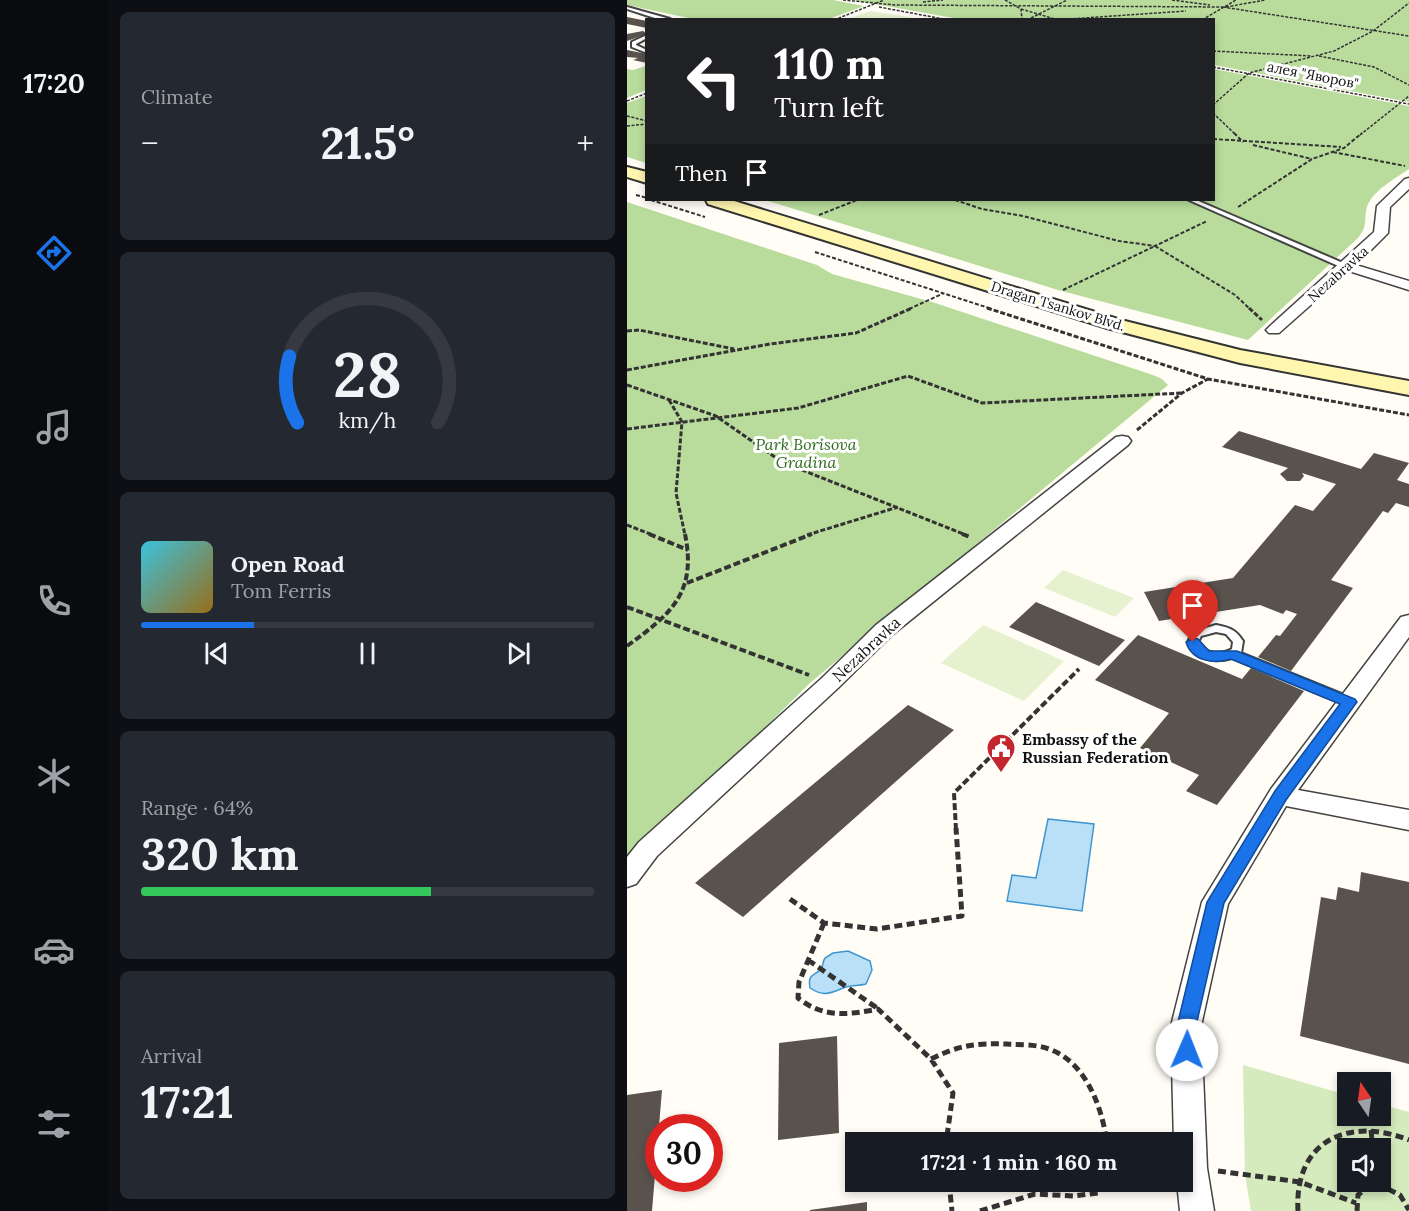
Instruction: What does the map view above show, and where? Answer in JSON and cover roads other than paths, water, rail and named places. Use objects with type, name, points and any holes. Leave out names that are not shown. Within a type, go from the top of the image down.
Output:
[{"type":"main road","points":[[627,172],[645,177]]},
{"type":"main road","name":"Dragan Tsankov Blvd.","points":[[711,208],[1115,324],[1240,356],[1409,388]]},
{"type":"street","name":"Nezabravka","points":[[1274,330],[1381,232],[1385,206],[1409,182]]},
{"type":"street","points":[[1346,266],[1409,286]]},
{"type":"street","name":"Nezabravka","points":[[627,877],[648,849],[830,683],[884,630],[1122,441]]},
{"type":"street","points":[[1197,1211],[1191,1168],[1186,1026],[1215,902],[1280,795],[1409,622]]},
{"type":"street","points":[[1280,795],[1409,820]]},
{"type":"lane","points":[[627,8],[661,18]]},
{"type":"lane","points":[[645,37],[634,43],[634,46],[645,50]]},
{"type":"lane","points":[[1194,201],[1346,266]]},
{"type":"lane","points":[[1232,654],[1350,702]]},
{"type":"water","points":[[1048,819],[1094,824],[1082,911],[1007,901],[1012,875],[1036,878]]},
{"type":"water","points":[[848,951],[870,961],[872,970],[866,984],[848,986],[828,993],[820,993],[810,988],[811,977],[820,970],[825,958],[833,953]]},
{"type":"place","name":"Embassy of the Russian Federation","points":[[1001,774]]},
{"type":"park label","name":"Park Borisova Gradina","points":[[806,453]]}]
